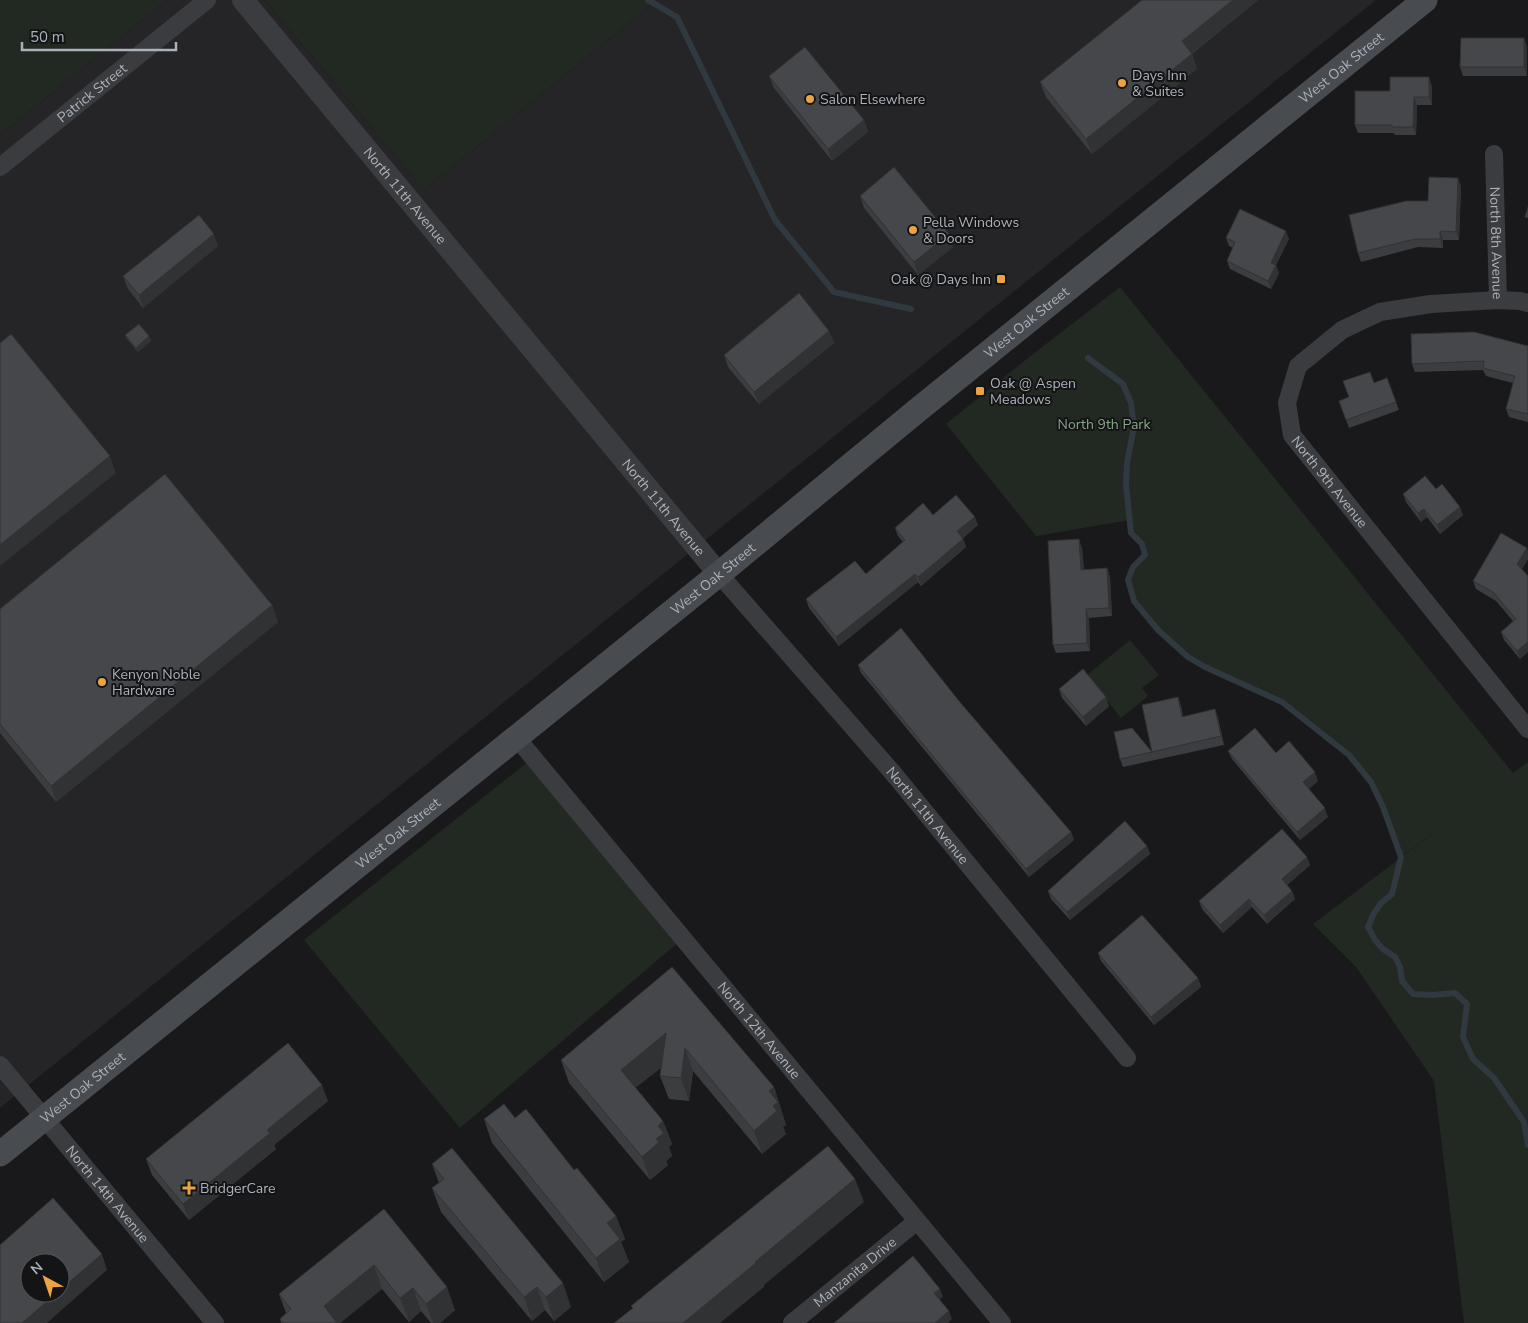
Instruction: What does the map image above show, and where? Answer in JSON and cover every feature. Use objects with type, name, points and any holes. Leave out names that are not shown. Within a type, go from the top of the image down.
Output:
[{"type":"main road","name":"West Oak Street","points":[[0,1154],[719,574],[919,409],[1425,0]]},
{"type":"street","name":"Patrick Street","points":[[0,167],[206,0]]},
{"type":"street","name":"North 11th Avenue","points":[[242,0],[719,574],[893,773],[1127,1058]]},
{"type":"street","name":"North 8th Avenue","points":[[1494,154],[1498,300],[1528,303]]},
{"type":"street","name":"North 9th Avenue","points":[[1498,300],[1454,302],[1380,312],[1342,330],[1298,366],[1287,403],[1292,434],[1528,729]]},
{"type":"street","name":"North 12th Avenue","points":[[516,738],[1002,1323]]},
{"type":"street","name":"North 14th Avenue","points":[[0,1065],[215,1323]]},
{"type":"street","name":"Manzanita Drive","points":[[792,1323],[917,1221]]},
{"type":"shaded area","points":[[167,0],[265,0],[424,190],[657,0],[1376,0],[0,1108],[0,135]]},
{"type":"green space","points":[[0,0],[167,0],[0,135]]},
{"type":"green space","points":[[265,0],[657,0],[424,190]]},
{"type":"green space","name":"North 9th Park","points":[[1120,287],[1513,773],[1528,762],[1528,1323],[1464,1323],[1434,1081],[1356,967],[1313,924],[1448,822],[1401,857],[1383,807],[1371,782],[1349,755],[1282,702],[1205,667],[1188,657],[1158,630],[1134,601],[1128,580],[1133,567],[1145,555],[1142,544],[1131,533],[1130,520],[1036,536],[946,424]]},
{"type":"green space","points":[[1130,640],[1159,675],[1142,688],[1148,696],[1121,718],[1087,675]]},
{"type":"green space","points":[[529,761],[680,941],[460,1128],[304,940]]},
{"type":"building","name":"Days Inn & Suites","points":[[1142,0],[1233,0],[1182,41],[1192,54],[1086,139],[1040,82]]},
{"type":"building","points":[[1461,38],[1524,38],[1524,67],[1460,67]]},
{"type":"building","points":[[805,47],[864,120],[828,149],[769,76]]},
{"type":"building","points":[[1390,77],[1429,77],[1429,97],[1414,97],[1413,127],[1355,125],[1355,91],[1390,91]]},
{"type":"building","points":[[894,167],[949,234],[914,262],[860,196]]},
{"type":"building","points":[[1429,177],[1458,178],[1456,232],[1440,231],[1440,239],[1415,239],[1358,253],[1349,215],[1406,201],[1428,201]]},
{"type":"building","points":[[1528,207],[1528,218],[1525,217]]},
{"type":"building","points":[[1240,209],[1286,231],[1271,263],[1276,265],[1268,281],[1227,261],[1235,242],[1226,238]]},
{"type":"building","points":[[199,215],[214,234],[139,295],[123,276]]},
{"type":"building","points":[[799,293],[829,331],[754,392],[724,355]]},
{"type":"building","points":[[139,324],[149,336],[136,348],[125,335]]},
{"type":"building","points":[[1474,332],[1528,346],[1528,414],[1506,409],[1515,376],[1483,368],[1484,361],[1412,364],[1411,334]]},
{"type":"building","points":[[11,334],[110,456],[0,545],[0,343]]},
{"type":"building","points":[[1370,372],[1374,383],[1387,378],[1396,402],[1346,420],[1339,401],[1349,397],[1343,381]]},
{"type":"building","name":"Kenyon Noble Hardware","points":[[165,474],[272,605],[51,786],[0,724],[0,609]]},
{"type":"building","points":[[1425,476],[1436,489],[1442,484],[1460,507],[1437,525],[1424,509],[1418,513],[1403,494]]},
{"type":"building","points":[[956,495],[975,517],[957,531],[963,539],[918,577],[915,574],[836,637],[806,599],[855,561],[866,574],[905,540],[895,528],[923,503],[933,515]]},
{"type":"building","points":[[1501,533],[1527,548],[1517,564],[1528,576],[1528,642],[1517,651],[1501,632],[1516,619],[1493,592],[1473,581]]},
{"type":"building","points":[[1079,539],[1081,570],[1107,568],[1109,608],[1086,609],[1087,643],[1053,645],[1048,541]]},
{"type":"building","points":[[901,628],[959,701],[1071,832],[1026,869],[858,665]]},
{"type":"building","points":[[1083,669],[1106,697],[1083,717],[1059,689]]},
{"type":"building","points":[[1178,697],[1182,717],[1215,709],[1221,736],[1152,752],[1142,705]]},
{"type":"building","points":[[1132,728],[1152,752],[1120,759],[1114,732]]},
{"type":"building","points":[[1255,728],[1276,753],[1289,741],[1315,772],[1303,782],[1325,808],[1297,832],[1228,751]]},
{"type":"building","points":[[1125,821],[1147,846],[1067,912],[1048,891]]},
{"type":"building","points":[[1282,829],[1307,857],[1282,879],[1292,891],[1264,915],[1249,899],[1220,925],[1199,901]]},
{"type":"building","points":[[1142,915],[1198,978],[1151,1017],[1098,953]]},
{"type":"building","points":[[672,967],[774,1087],[769,1091],[778,1102],[773,1106],[777,1111],[754,1131],[685,1048],[681,1078],[660,1076],[666,1033],[621,1070],[663,1121],[658,1126],[664,1133],[656,1139],[659,1142],[642,1157],[561,1060]]},
{"type":"building","points":[[288,1043],[322,1085],[267,1130],[270,1133],[183,1204],[146,1159]]},
{"type":"building","points":[[504,1104],[515,1118],[526,1109],[574,1170],[577,1168],[616,1216],[607,1223],[620,1239],[596,1258],[484,1119]]},
{"type":"building","points":[[828,1146],[855,1179],[756,1263],[683,1323],[614,1323],[633,1308],[631,1306]]},
{"type":"building","points":[[452,1148],[563,1283],[546,1297],[537,1287],[524,1297],[432,1188],[444,1179],[432,1164]]},
{"type":"building","points":[[53,1198],[102,1254],[70,1281],[70,1253],[20,1253],[20,1303],[45,1303],[22,1323],[0,1323],[0,1245]]},
{"type":"building","points":[[384,1209],[447,1287],[426,1304],[413,1288],[400,1298],[374,1265],[324,1306],[337,1323],[283,1323],[280,1319],[291,1309],[279,1294]]},
{"type":"building","points":[[913,1256],[940,1289],[934,1293],[949,1311],[935,1323],[834,1323]]},
{"type":"waterway","points":[[648,0],[677,17],[775,220],[834,292],[911,309]]},
{"type":"waterway","points":[[1088,358],[1123,384],[1131,403],[1134,427],[1127,463],[1126,484],[1131,533],[1142,544],[1145,555],[1133,567],[1128,580],[1134,601],[1158,630],[1188,657],[1205,667],[1282,702],[1349,755],[1371,782],[1383,807],[1401,857],[1392,894],[1381,903],[1368,927],[1375,940],[1383,949],[1395,957],[1400,967],[1402,981],[1413,994],[1455,993],[1467,1004],[1463,1037],[1473,1059],[1494,1078],[1524,1122],[1528,1145]]},
{"type":"place","name":"Days Inn & Suites","points":[[1122,83]]},
{"type":"place","name":"Salon Elsewhere","points":[[810,99]]},
{"type":"place","name":"Pella Windows & Doors","points":[[913,230]]},
{"type":"place","name":"Oak @ Days Inn","points":[[1001,279]]},
{"type":"place","name":"Oak @ Aspen Meadows","points":[[980,391]]},
{"type":"place","name":"Kenyon Noble Hardware","points":[[102,682]]},
{"type":"place","name":"BridgerCare","points":[[189,1188]]}]
